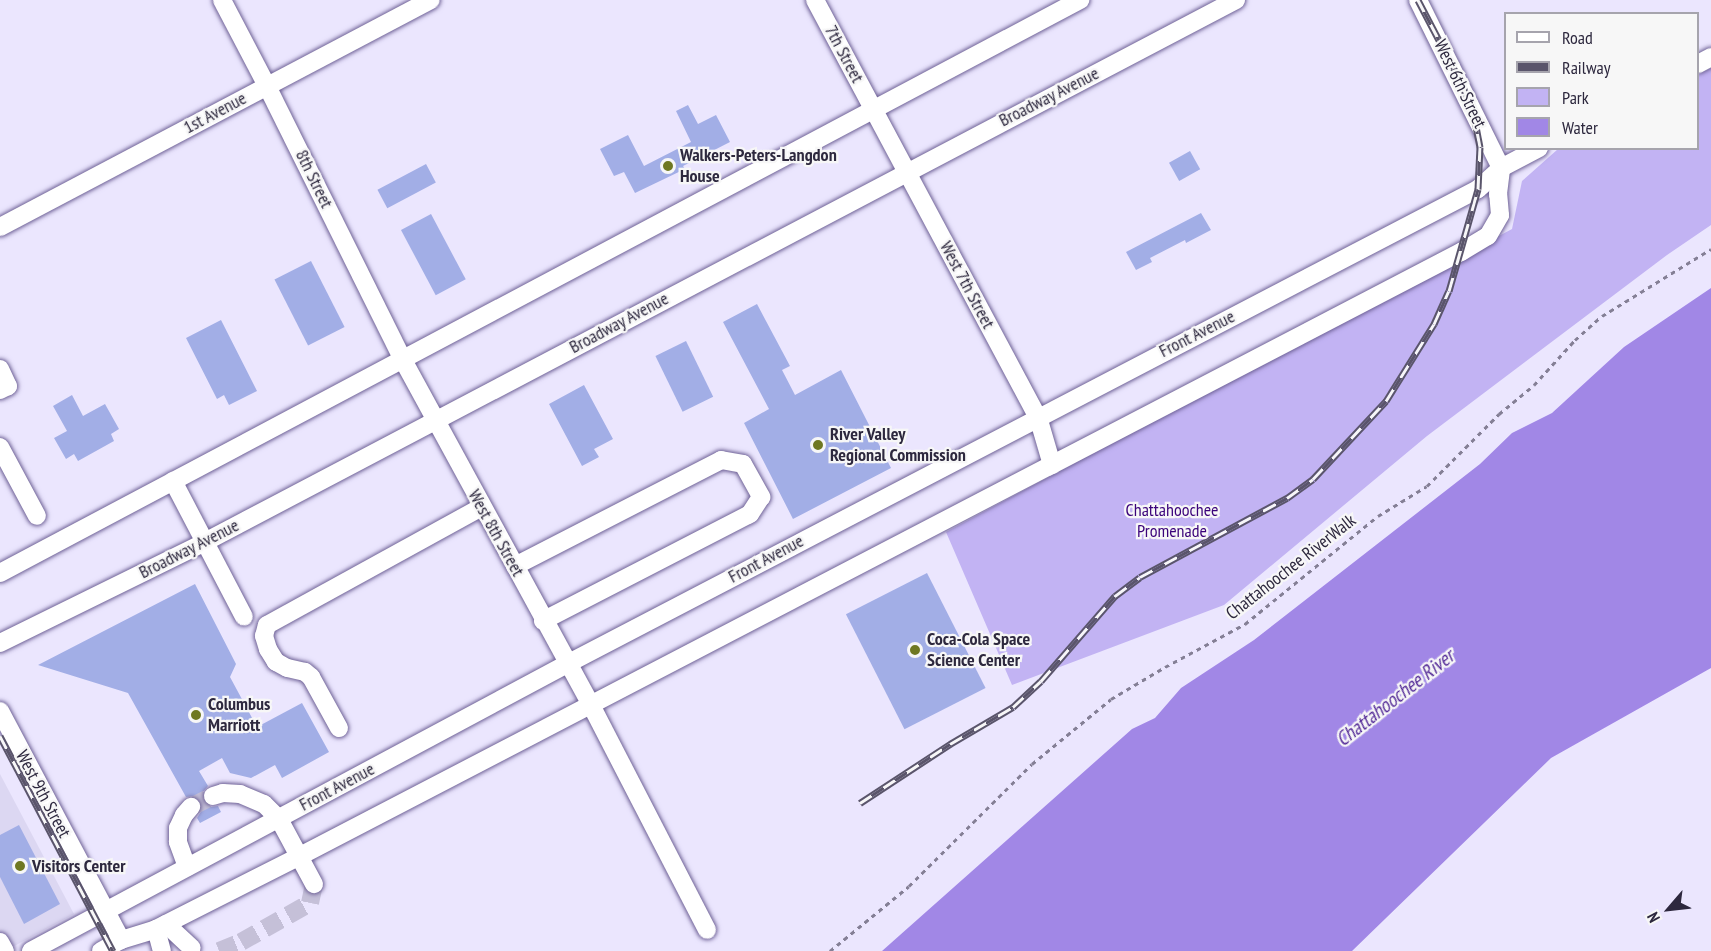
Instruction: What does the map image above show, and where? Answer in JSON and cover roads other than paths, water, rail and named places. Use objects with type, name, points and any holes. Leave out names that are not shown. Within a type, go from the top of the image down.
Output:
[{"type":"street","name":"8th Street","points":[[222,0],[403,360]]},
{"type":"street","name":"1st Avenue","points":[[0,227],[431,0]]},
{"type":"street","name":"7th Street","points":[[815,0],[872,108]]},
{"type":"street","points":[[0,573],[872,108],[1080,0]]},
{"type":"street","name":"Broadway Avenue","points":[[0,642],[203,543],[905,171],[1236,0]]},
{"type":"street","name":"West 6th Street","points":[[1418,0],[1501,168]]},
{"type":"street","name":"West 7th Street","points":[[872,108],[1038,417],[1052,465]]},
{"type":"street","name":"Front Avenue","points":[[31,951],[567,664],[1478,189],[1501,168],[1535,150]]},
{"type":"street","points":[[101,951],[122,940],[161,926],[300,856],[1488,236],[1500,215],[1498,194],[1501,168]]},
{"type":"street","name":"West 8th Street","points":[[403,360],[543,621],[591,705],[707,930]]},
{"type":"street","points":[[0,369],[8,386],[0,390]]},
{"type":"street","points":[[0,447],[37,516]]},
{"type":"street","points":[[515,566],[721,460],[743,464],[761,497],[750,514],[543,621]]},
{"type":"street","points":[[173,481],[203,543],[244,617]]},
{"type":"street","points":[[339,728],[311,677],[305,672],[287,668],[276,662],[268,649],[264,636],[267,625],[482,507]]},
{"type":"street","name":"West 9th Street","points":[[0,711],[105,912],[122,940]]},
{"type":"street","points":[[213,796],[223,793],[255,799],[279,819],[314,884]]},
{"type":"street","points":[[187,867],[178,842],[178,828],[191,807]]},
{"type":"street","points":[[161,926],[192,948]]},
{"type":"street","points":[[161,926],[162,951]]},
{"type":"street","points":[[0,942],[5,951]]},
{"type":"water","name":"Chattahoochee River","points":[[1711,288],[1711,668],[1551,758],[1352,951],[882,951],[1132,729],[1155,718],[1181,688],[1254,640],[1480,464],[1512,433],[1552,413],[1624,347]]},
{"type":"tunnel","points":[[191,807],[213,796]]},
{"type":"tunnel","points":[[219,951],[241,942],[310,903],[314,884]]},
{"type":"railway","points":[[860,803],[950,744],[1013,707],[1041,681],[1115,596],[1140,577],[1287,498],[1313,479],[1386,401],[1434,324],[1449,291],[1478,189],[1480,147],[1476,126],[1463,86],[1418,0]]},
{"type":"railway","points":[[0,736],[113,951]]},
{"type":"place","name":"Walkers-Peters-Langdon House","points":[[668,166]]},
{"type":"place","name":"River Valley Regional Commission","points":[[818,445]]},
{"type":"place","name":"Coca-Cola Space Science Center","points":[[915,650]]},
{"type":"place","name":"Columbus Marriott","points":[[196,715]]},
{"type":"place","name":"Visitors Center","points":[[20,866]]},
{"type":"park label","name":"Chattahoochee Promenade","points":[[1172,521]]}]
